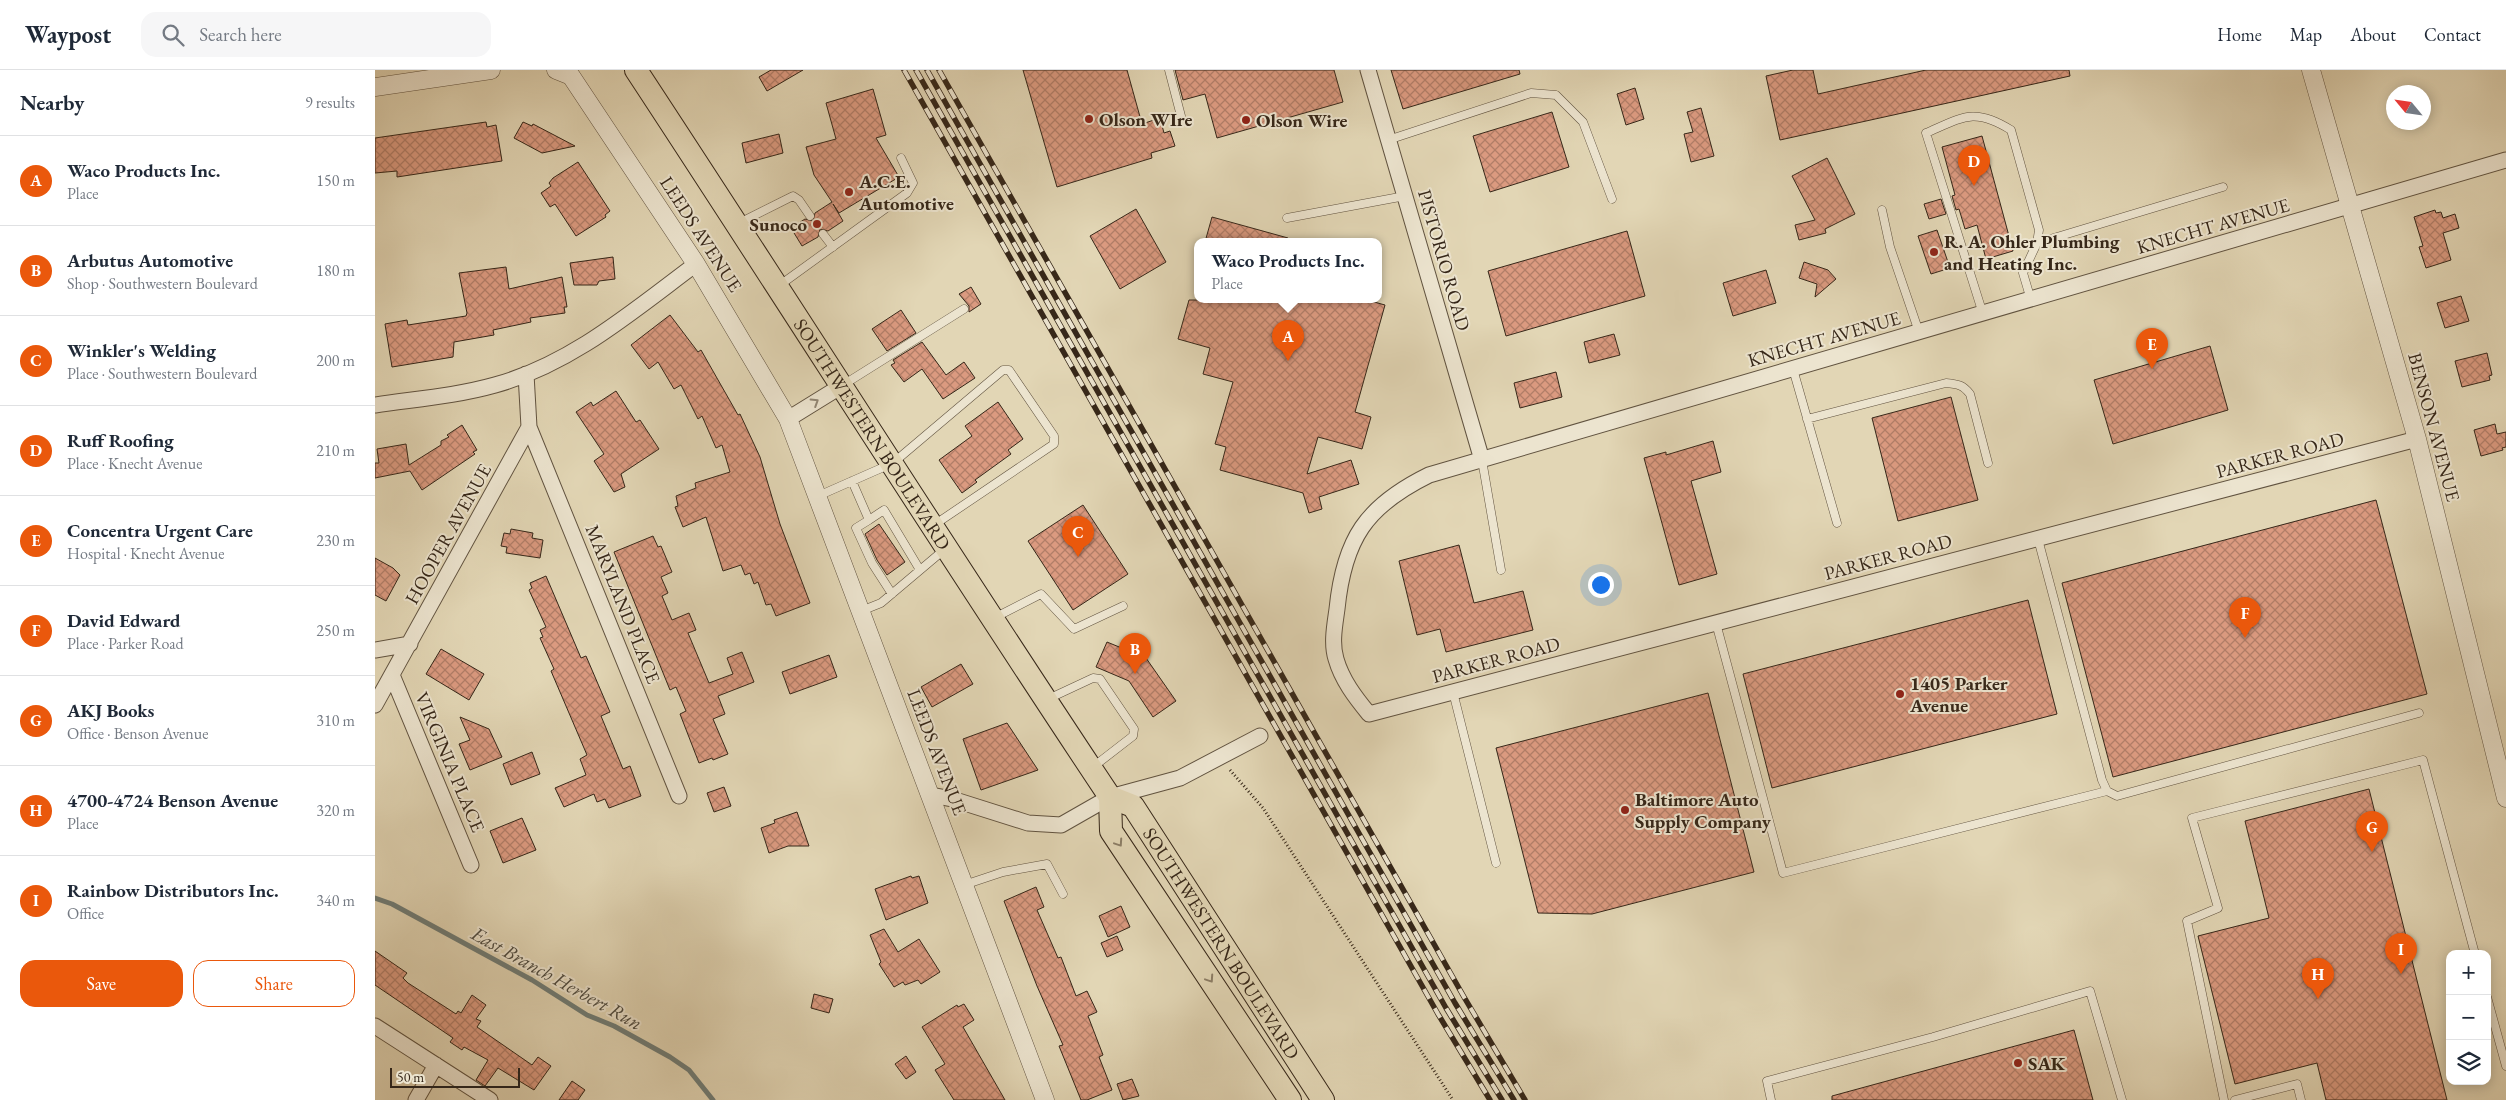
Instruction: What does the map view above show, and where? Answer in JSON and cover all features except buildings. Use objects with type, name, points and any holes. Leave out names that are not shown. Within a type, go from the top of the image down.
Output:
[{"type":"main road","name":"SOUTHWESTERN BOULEVARD","points":[[636,70],[843,385],[992,619],[1110,797],[1111,831],[1291,1100]]},
{"type":"main road","name":"SOUTHWESTERN BOULEVARD","points":[[1110,797],[1133,806],[1323,1100]]},
{"type":"street","points":[[375,88],[491,70]]},
{"type":"street","name":"PISTORIO ROAD","points":[[1368,70],[1482,460]]},
{"type":"street","name":"BENSON AVENUE","points":[[2311,70],[2417,439],[2502,761],[2506,798]]},
{"type":"street","name":"LEEDS AVENUE","points":[[569,72],[696,264],[788,418],[1045,1100]]},
{"type":"street","name":"KNECHT AVENUE","points":[[1369,714],[1353,694],[1341,674],[1335,656],[1334,635],[1339,580],[1347,555],[1360,530],[1379,508],[1399,490],[1429,475],[2351,207],[2506,160]]},
{"type":"street","points":[[375,406],[473,390],[527,374],[577,350],[696,264]]},
{"type":"street","points":[[527,374],[529,427]]},
{"type":"street","points":[[788,418],[843,385]]},
{"type":"street","name":"HOOPER AVENUE","points":[[375,705],[529,427]]},
{"type":"street","name":"MARYLAND PLACE","points":[[529,427],[679,796]]},
{"type":"street","name":"PARKER ROAD","points":[[1369,714],[2417,439]]},
{"type":"street","points":[[375,650],[409,644]]},
{"type":"street","name":"VIRGINIA PLACE","points":[[392,675],[471,865]]},
{"type":"street","points":[[931,795],[952,799],[1027,822],[1061,825],[1110,797],[1180,778],[1260,736]]},
{"type":"street","points":[[375,1026],[490,1100]]},
{"type":"street","points":[[416,1100],[436,1064]]},
{"type":"lane","points":[[1169,70],[1181,116]]},
{"type":"lane","points":[[1388,140],[1531,93],[1556,95],[1583,122],[1612,199]]},
{"type":"lane","points":[[1983,314],[1926,133],[1968,115],[1993,119],[2011,130],[2039,230],[2037,243],[2023,273],[2031,300]]},
{"type":"lane","points":[[778,286],[907,193],[913,183],[901,158]]},
{"type":"lane","points":[[2037,243],[2223,187]]},
{"type":"lane","points":[[737,224],[793,196],[799,200],[811,216]]},
{"type":"lane","points":[[1287,218],[1405,196]]},
{"type":"lane","points":[[1882,210],[1890,247],[1919,332]]},
{"type":"lane","points":[[823,234],[833,246]]},
{"type":"lane","points":[[843,385],[964,309]]},
{"type":"lane","points":[[1793,369],[1837,523]]},
{"type":"lane","points":[[818,496],[893,463],[1003,370],[1009,370],[1055,436],[1054,444],[933,526]]},
{"type":"lane","points":[[1807,419],[1946,384],[1957,384],[1970,394],[1988,463]]},
{"type":"lane","points":[[1482,460],[1501,570]]},
{"type":"lane","points":[[852,481],[869,520]]},
{"type":"lane","points":[[892,594],[872,563],[855,528],[883,510],[921,570]]},
{"type":"lane","points":[[2038,539],[2102,780],[2107,792]]},
{"type":"lane","points":[[861,611],[881,603],[947,548]]},
{"type":"lane","points":[[992,619],[1041,594],[1074,629],[1123,606]]},
{"type":"lane","points":[[1716,623],[1783,873],[2107,792],[2117,796],[2419,713]]},
{"type":"lane","points":[[1046,700],[1093,678],[1100,679],[1134,729],[1133,736],[1091,768]]},
{"type":"lane","points":[[1453,692],[1496,863]]},
{"type":"lane","points":[[2225,1100],[2187,921],[2218,908],[2193,818],[2423,760],[2474,950]]},
{"type":"lane","points":[[964,885],[1003,872],[1047,864],[1063,894]]},
{"type":"lane","points":[[1771,1100],[1767,1081],[1933,1037],[2090,991],[2122,1100]]},
{"type":"lane","points":[[2491,1012],[2506,1066]]},
{"type":"lane","points":[[2235,1100],[2297,1084],[2301,1100]]},
{"type":"path","points":[[1219,757],[1263,808],[1453,1100]]},
{"type":"waterway","name":"East Branch Herbert Run","points":[[375,898],[392,904],[532,980],[587,1015],[614,1026],[670,1057],[689,1070],[713,1100]]},
{"type":"railway","points":[[904,70],[1438,1014],[1490,1100]]},
{"type":"railway","points":[[916,70],[1446,1008],[1502,1100]]},
{"type":"railway","points":[[927,70],[1455,1003],[1514,1100]]},
{"type":"railway","points":[[939,70],[1464,997],[1525,1100]]},
{"type":"place","name":"Olson WIre","points":[[1089,119]]},
{"type":"place","name":"Olson Wire","points":[[1246,120]]},
{"type":"place","name":"Ruff Roofing","points":[[1974,186]]},
{"type":"place","name":"A.C.E. Automotive","points":[[849,192]]},
{"type":"place","name":"Sunoco","points":[[817,224]]},
{"type":"place","name":"R. A. Ohler Plumbing and Heating Inc.","points":[[1934,252]]},
{"type":"place","name":"Waco Products Inc.","points":[[1288,361]]},
{"type":"place","name":"Concentra Urgent Care","points":[[2152,369]]},
{"type":"place","name":"Winkler's Welding","points":[[1078,557]]},
{"type":"place","name":"David Edward","points":[[2245,638]]},
{"type":"place","name":"Arbutus Automotive","points":[[1135,674]]},
{"type":"place","name":"1405 Parker Avenue","points":[[1900,694]]},
{"type":"place","name":"Baltimore Auto Supply Company","points":[[1625,810]]},
{"type":"place","name":"AKJ Books","points":[[2372,852]]},
{"type":"place","name":"Rainbow Distributors Inc.","points":[[2401,974]]},
{"type":"place","name":"4700-4724 Benson Avenue","points":[[2318,999]]},
{"type":"place","name":"SAK","points":[[2018,1063]]}]
